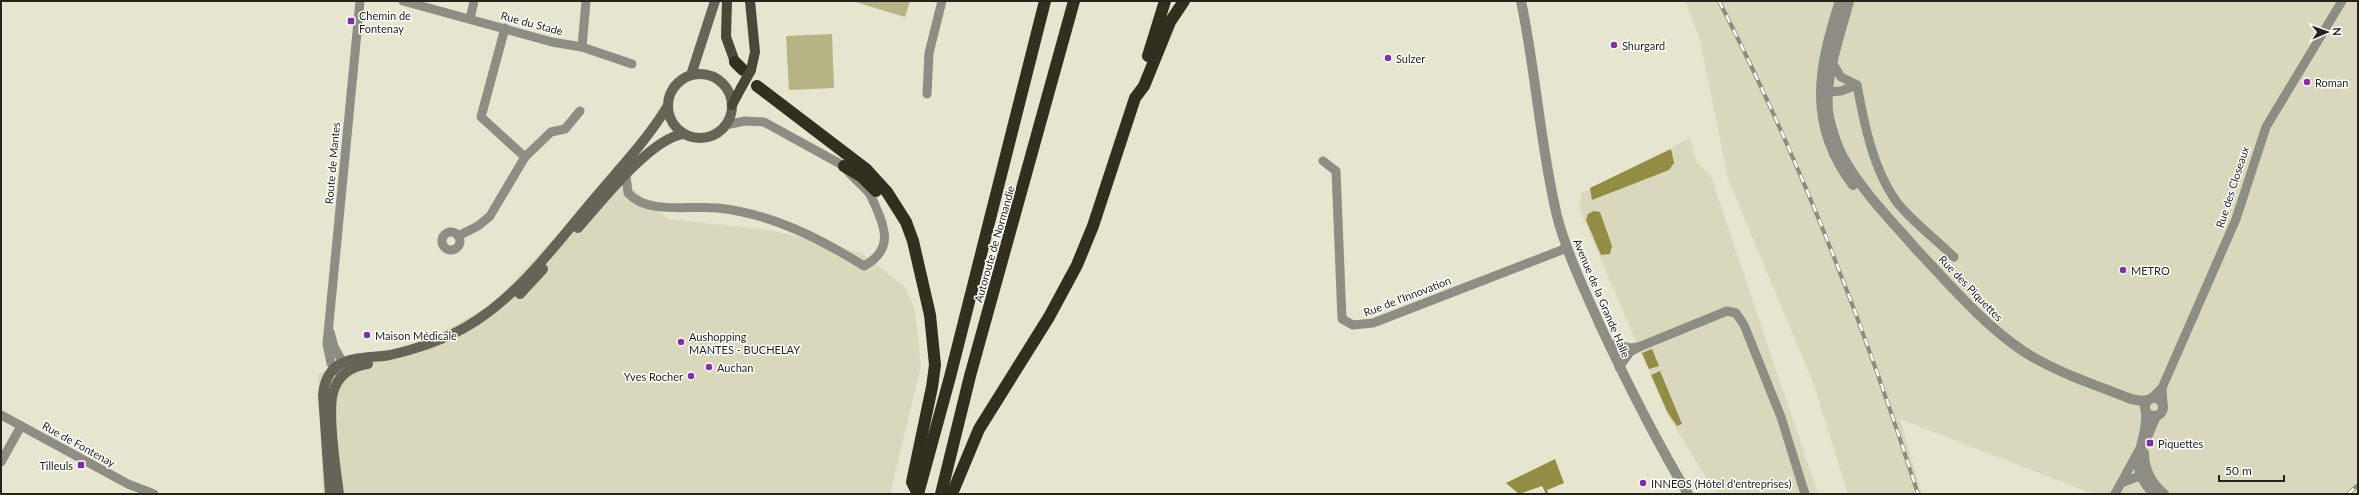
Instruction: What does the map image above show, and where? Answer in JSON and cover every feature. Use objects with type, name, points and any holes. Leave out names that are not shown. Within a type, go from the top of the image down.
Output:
[{"type":"highway","name":"Autoroute de Normandie","points":[[918,494],[952,369],[1045,1]]},
{"type":"highway","name":"Autoroute de Normandie","points":[[941,494],[970,376],[1074,1]]},
{"type":"highway","points":[[950,494],[954,489],[979,429],[1049,317],[1077,264],[1093,226],[1165,1]]},
{"type":"highway","points":[[1135,98],[1144,86],[1170,22],[1184,1]]},
{"type":"highway","points":[[757,86],[866,169],[879,183],[906,222],[913,241],[914,252],[930,316],[934,366],[932,387],[912,482],[918,494]]},
{"type":"highway","points":[[844,166],[874,188],[900,224],[914,252]]},
{"type":"main road","points":[[691,75],[715,1]]},
{"type":"main road","points":[[727,1],[726,37],[743,67]]},
{"type":"main road","points":[[667,107],[674,125],[683,134],[696,138],[709,136],[725,125],[732,105],[741,88],[743,67],[755,52],[750,1]]},
{"type":"main road","points":[[330,494],[323,395],[327,378],[342,369],[441,339],[467,326],[501,303],[537,266],[650,132],[667,107],[672,88],[682,79],[691,75],[706,74],[719,80],[728,91],[732,105]]},
{"type":"main road","points":[[342,369],[407,357],[459,336],[496,315],[532,282],[641,159],[664,140],[683,134]]},
{"type":"main road","points":[[339,494],[332,400],[342,369]]},
{"type":"street","name":"Route de Mantes","points":[[342,369],[329,327],[360,1]]},
{"type":"street","name":"Rue du Stade","points":[[403,1],[582,47],[632,64]]},
{"type":"street","points":[[470,19],[474,1]]},
{"type":"street","points":[[582,47],[586,1]]},
{"type":"street","points":[[927,94],[929,53],[942,1]]},
{"type":"street","name":"Avenue de la Grande Halle","points":[[1521,1],[1551,186],[1567,248],[1619,367],[1649,429],[1688,494]]},
{"type":"street","name":"Rue des Piquettes","points":[[1840,1],[1823,68],[1820,106],[1823,123],[1830,147],[1841,169],[1860,193],[1892,221]]},
{"type":"street","name":"Rue des Piquettes","points":[[1849,1],[1827,92],[1828,112],[1841,155],[1856,178],[1892,221],[1991,327],[2024,351],[2061,372],[2131,399],[2142,401],[2150,399]]},
{"type":"street","name":"Rue des Closeaux","points":[[2150,399],[2162,388],[2236,219],[2266,128],[2342,1]]},
{"type":"street","points":[[505,28],[481,117],[525,157]]},
{"type":"street","points":[[1833,64],[1842,76],[1857,85],[1875,158],[1886,187],[1897,203],[1954,256]]},
{"type":"street","points":[[1821,83],[1827,92],[1841,91],[1857,85]]},
{"type":"street","points":[[458,236],[478,226],[490,216],[525,157],[551,132],[565,129],[580,111]]},
{"type":"street","points":[[626,176],[628,194],[644,206],[707,207],[758,215],[802,232],[864,266],[880,251],[886,234],[872,196],[849,175],[844,166],[774,127],[757,121],[725,125]]},
{"type":"street","name":"Rue de l'Innovation","points":[[1323,161],[1336,171],[1342,319],[1353,325],[1373,323],[1567,248]]},
{"type":"street","points":[[1619,367],[1630,352],[1641,346],[1727,312],[1736,313],[1744,325],[1781,417],[1805,494]]},
{"type":"street","points":[[1609,344],[1631,348],[1641,346]]},
{"type":"street","name":"Rue des Closeaux","points":[[2162,388],[2163,404]]},
{"type":"street","name":"Rue des Piquettes","points":[[2131,399],[2146,411]]},
{"type":"street","points":[[2115,494],[2138,452],[2146,411],[2144,406],[2150,399],[2158,399],[2163,404],[2163,411],[2156,416],[2145,444],[2144,475],[2164,494]]},
{"type":"street","points":[[2146,411],[2156,416]]},
{"type":"street","name":"Rue de Fontenay","points":[[1,414],[104,472],[149,494]]},
{"type":"street","points":[[1,462],[21,426]]},
{"type":"street","points":[[2138,452],[2144,475],[2154,494]]},
{"type":"street","points":[[2121,483],[2144,475]]},
{"type":"shaded area","points":[[852,1],[910,1],[905,17]]},
{"type":"shaded area","points":[[1685,1],[2358,1],[2358,494],[2093,494],[1900,419],[1922,494],[1848,494],[1814,385],[1728,179],[1700,40]]},
{"type":"shaded area","points":[[832,34],[834,88],[789,90],[786,36]]},
{"type":"shaded area","points":[[1690,138],[1697,163],[1710,174],[1818,494],[1716,494],[1667,414],[1579,208],[1582,193]]},
{"type":"shaded area","points":[[1671,149],[1674,163],[1669,170],[1592,200],[1590,188]]},
{"type":"shaded area","points":[[618,175],[668,219],[770,230],[862,253],[905,287],[915,310],[921,366],[890,494],[323,494],[318,374],[343,363],[416,346],[492,305],[543,250]]},
{"type":"shaded area","points":[[1594,211],[1600,212],[1612,246],[1610,254],[1601,255],[1586,220],[1588,214]]},
{"type":"shaded area","points":[[1652,349],[1659,366],[1649,369],[1642,353]]},
{"type":"shaded area","points":[[1660,371],[1682,424],[1677,426],[1668,413],[1651,375]]},
{"type":"shaded area","points":[[1555,459],[1564,483],[1545,491],[1542,486],[1519,494],[1506,483]]},
{"type":"waterway","points":[[1545,488],[1547,494]]},
{"type":"railway","points":[[1719,1],[1777,121],[1829,243],[1876,368],[1918,494]]},
{"type":"railway","points":[[2348,494],[2358,485]]},
{"type":"place","name":"Chemin de Fontenay","points":[[351,21]]},
{"type":"place","name":"Shurgard","points":[[1614,45]]},
{"type":"place","name":"Sulzer","points":[[1388,58]]},
{"type":"place","name":"Roman","points":[[2307,82]]},
{"type":"place","name":"METRO","points":[[2123,270]]},
{"type":"place","name":"Maison Médicale","points":[[367,335]]},
{"type":"place","name":"Aushopping MANTES - BUCHELAY","points":[[681,342]]},
{"type":"place","name":"Auchan","points":[[709,367]]},
{"type":"place","name":"Yves Rocher","points":[[691,376]]},
{"type":"place","name":"Piquettes","points":[[2150,443]]},
{"type":"place","name":"Tilleuls","points":[[81,465]]},
{"type":"place","name":"INNEOS (Hôtel d'entreprises)","points":[[1643,483]]}]
